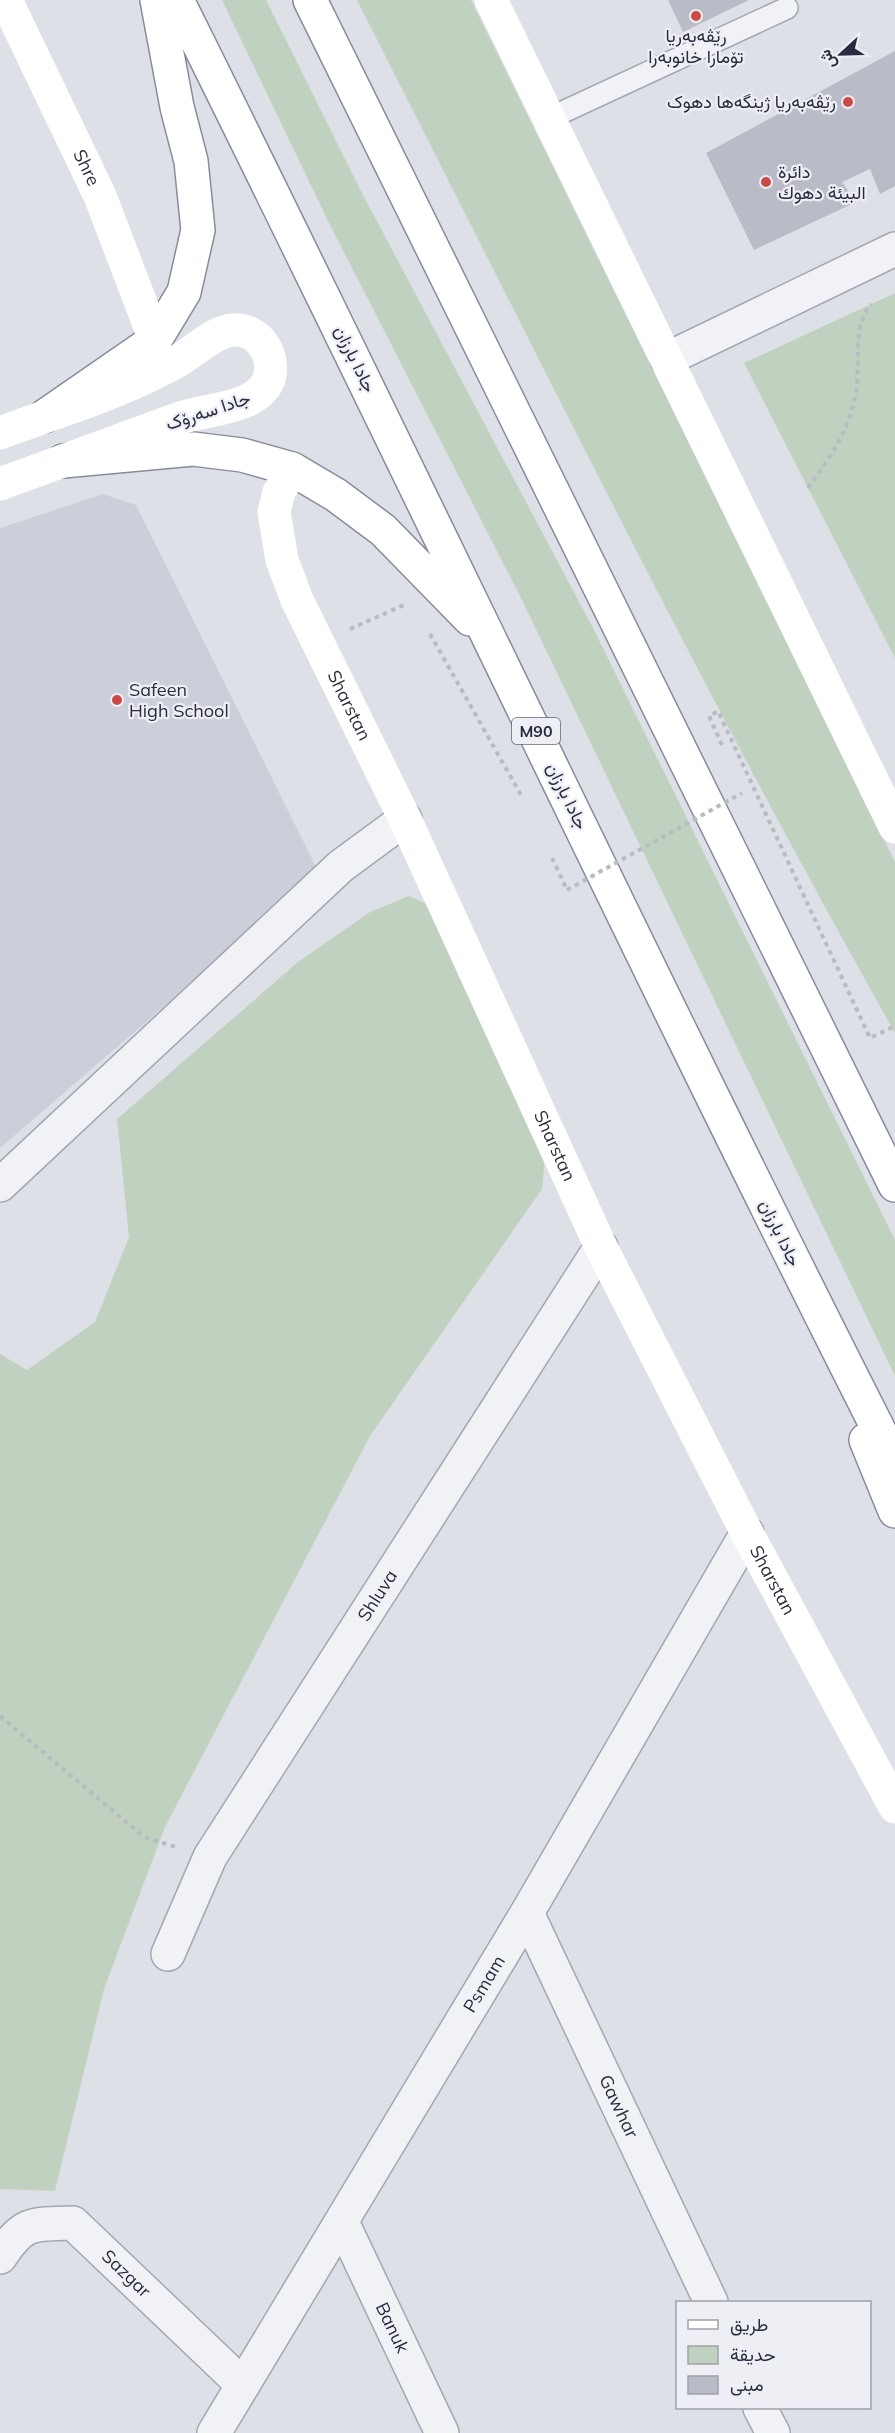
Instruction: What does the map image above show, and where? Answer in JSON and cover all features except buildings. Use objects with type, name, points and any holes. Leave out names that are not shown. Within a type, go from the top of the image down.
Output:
[{"type":"main road","name":"Shre","points":[[6,0],[100,196],[155,340]]},
{"type":"main road","points":[[45,416],[155,340],[184,292],[198,230],[191,160],[177,107],[157,0]]},
{"type":"main road","name":"جادا بارزان","points":[[177,0],[336,319],[803,1282],[895,1462]]},
{"type":"main road","points":[[310,0],[895,1185]]},
{"type":"main road","points":[[491,0],[895,827]]},
{"type":"main road","name":"جادا سەرۆک","points":[[0,433],[150,376],[199,349],[216,336],[233,330],[250,333],[257,338],[264,344],[271,360],[270,378],[260,393],[245,402],[190,415],[0,484]]},
{"type":"main road","points":[[63,461],[193,449],[242,456],[292,469],[336,495],[383,530],[437,583],[494,645]]},
{"type":"main road","name":"Sharstan","points":[[292,469],[279,492],[274,512],[282,560],[297,600],[405,819],[601,1247],[747,1533],[895,1807]]},
{"type":"main road","points":[[803,1282],[895,1511]]},
{"type":"street","points":[[667,359],[895,249]]},
{"type":"street","points":[[0,1185],[341,866],[405,819]]},
{"type":"street","name":"Shluva","points":[[168,1954],[210,1857],[601,1247]]},
{"type":"street","name":"Psmam","points":[[214,2433],[527,1912],[747,1533]]},
{"type":"street","name":"Gawhar","points":[[527,1912],[711,2301]]},
{"type":"street","name":"Banuk","points":[[342,2222],[442,2433]]},
{"type":"street","name":"Sazgar","points":[[0,2257],[15,2234],[37,2224],[73,2223],[243,2385]]},
{"type":"street","points":[[760,2409],[772,2433]]},
{"type":"lane","points":[[550,118],[787,8]]},
{"type":"path","points":[[808,488],[842,439],[855,399],[858,374],[857,338],[869,305],[878,301]]},
{"type":"path","points":[[317,644],[412,602]]},
{"type":"path","points":[[429,633],[523,798]]},
{"type":"path","points":[[710,716],[718,711],[870,1038],[895,1026]]},
{"type":"path","points":[[567,890],[742,793]]},
{"type":"path","points":[[0,1716],[144,1837]]},
{"type":"shaded area","name":"Safeen High School","points":[[103,494],[136,505],[319,873],[0,1148],[0,528]]},
{"type":"green space","points":[[222,0],[266,0],[363,195],[593,628],[895,1240],[895,1376],[521,598],[328,221]]},
{"type":"green space","points":[[357,0],[471,0],[895,862],[895,1033],[824,906],[687,649]]},
{"type":"green space","points":[[895,293],[895,658],[744,363]]},
{"type":"green space","points":[[409,896],[441,910],[546,1149],[542,1189],[370,1436],[165,1827],[104,1989],[55,2191],[0,2189],[0,1354],[27,1370],[95,1322],[129,1237],[117,1119],[298,962],[370,912]]},
{"type":"place","name":"رێڤەبەریا تۆمارا خانوبەرا","points":[[696,16]]},
{"type":"place","name":"رێڤه‌به‌ریا ژینگەها دهوک","points":[[848,102]]},
{"type":"place","name":"دائرة البيئة دهوك","points":[[766,182]]},
{"type":"place","name":"Safeen High School","points":[[117,700]]}]
